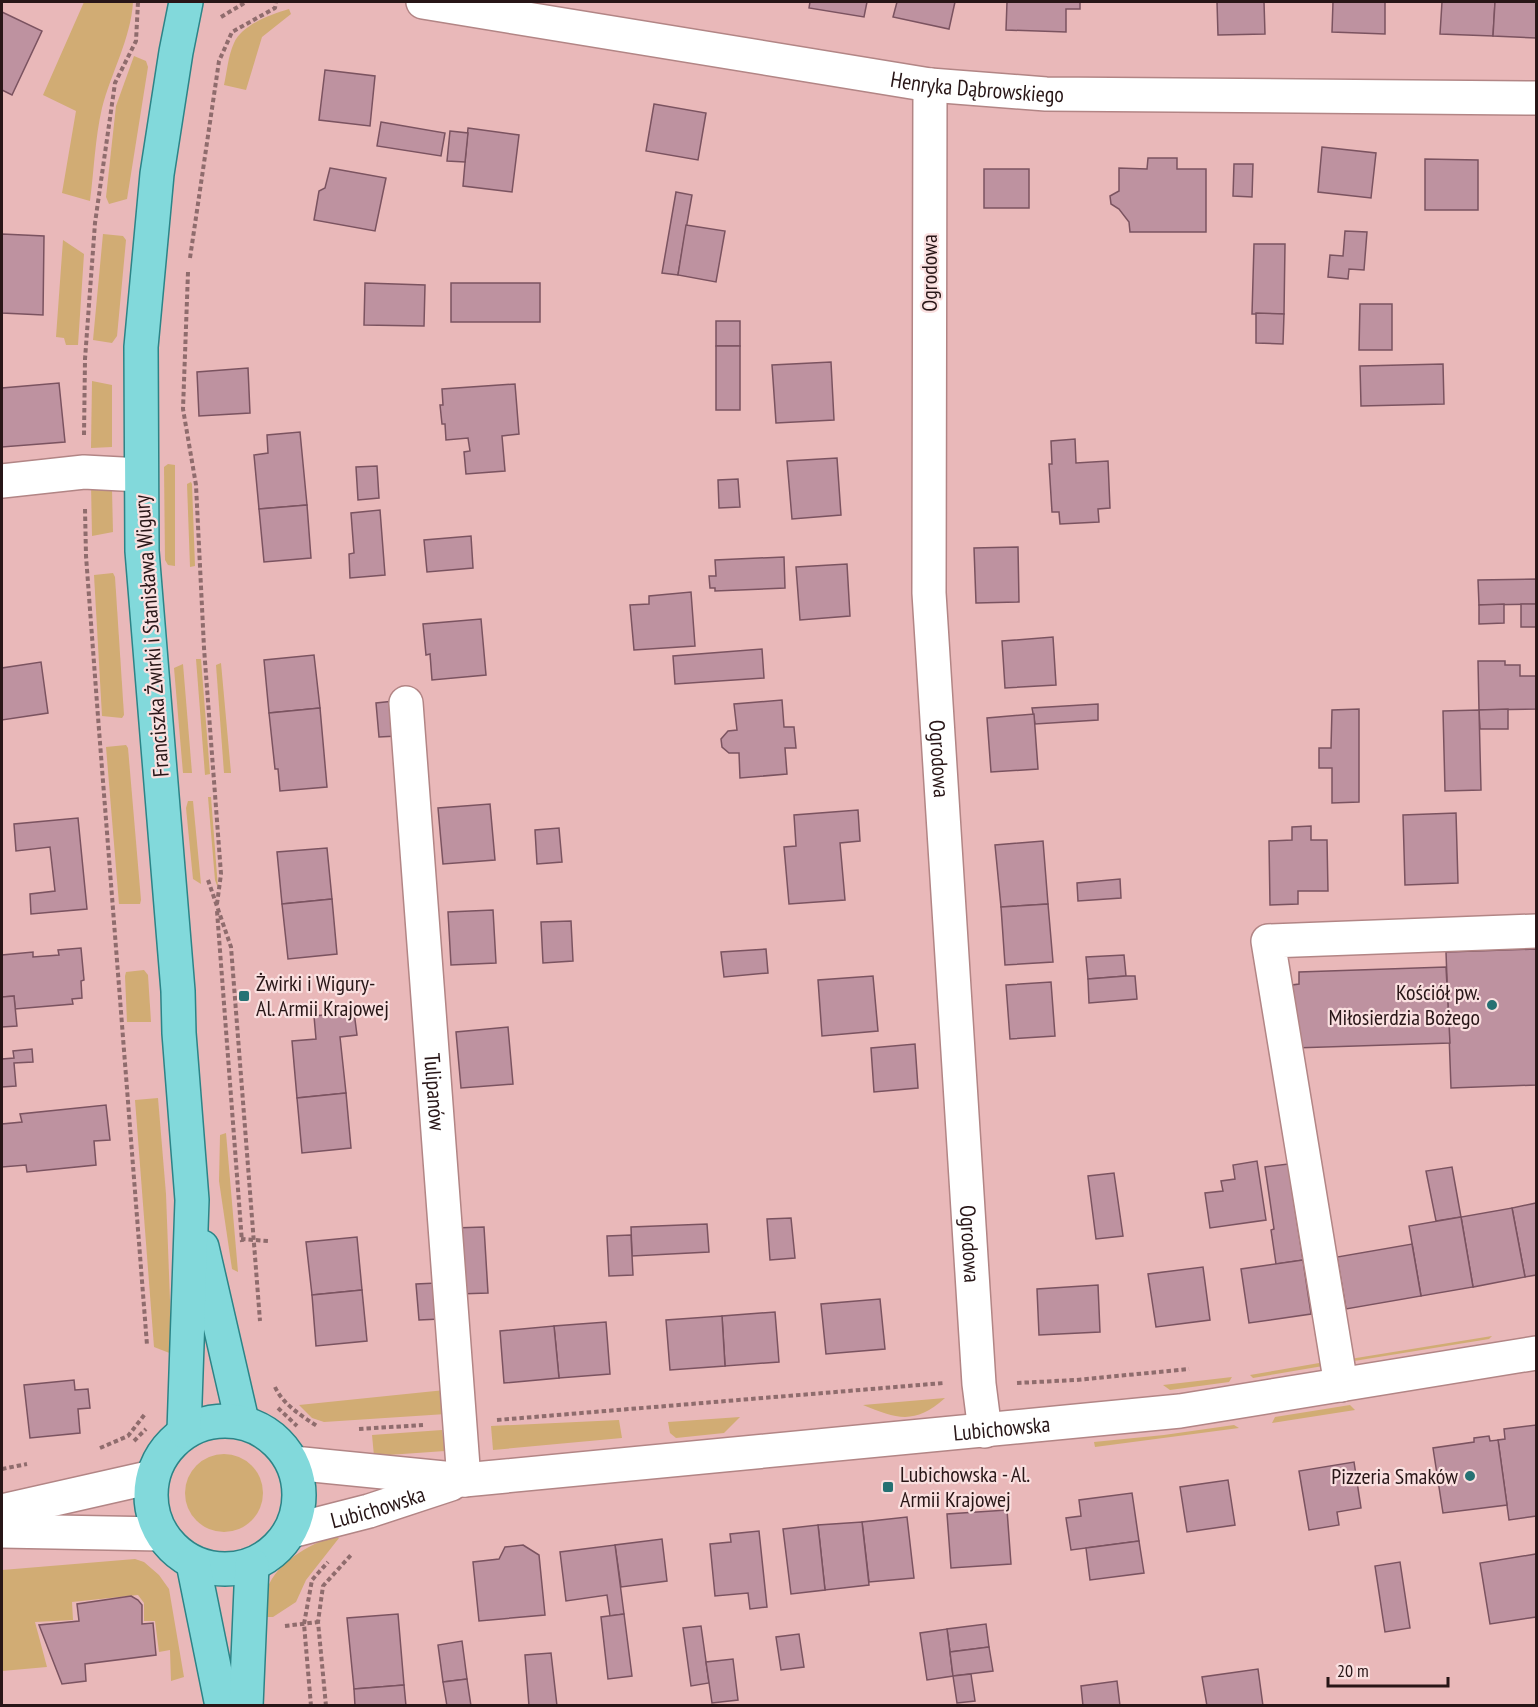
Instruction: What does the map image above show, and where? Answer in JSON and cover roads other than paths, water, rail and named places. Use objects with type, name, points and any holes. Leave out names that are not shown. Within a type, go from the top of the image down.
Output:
[{"type":"main road","name":"Franciszka Żwirki i Stanisława Wigury","points":[[184,1431],[192,1200],[142,551],[141,347],[157,174],[186,2]]},
{"type":"main road","name":"Franciszka Żwirki i Stanisława Wigury","points":[[192,1200],[242,1421]]},
{"type":"main road","points":[[218,1419],[242,1421],[274,1438],[293,1463],[301,1497],[291,1531],[277,1550],[252,1565],[225,1570],[193,1563],[176,1552],[161,1534],[151,1507],[152,1477],[162,1453],[184,1431],[218,1419]]},
{"type":"main road","points":[[193,1563],[222,1706]]},
{"type":"main road","points":[[246,1706],[252,1565]]},
{"type":"street","name":"Henryka Dąbrowskiego","points":[[423,2],[930,85],[1046,94],[1536,98]]},
{"type":"street","name":"Ogrodowa","points":[[930,85],[929,593],[979,1384],[985,1431]]},
{"type":"street","points":[[2,481],[84,472],[141,475]]},
{"type":"street","name":"Tulipanów","points":[[406,703],[464,1480]]},
{"type":"street","points":[[1341,1385],[1268,941],[1536,931]]},
{"type":"street","name":"Lubichowska","points":[[293,1463],[464,1480],[1180,1411],[1536,1353]]},
{"type":"street","points":[[2,1511],[152,1477]]},
{"type":"street","name":"Lubichowska","points":[[291,1531],[369,1511],[464,1480]]},
{"type":"street","points":[[2,1531],[161,1534]]},
{"type":"place","name":"Żwirki i Wigury- Al. Armii Krajowej","points":[[244,996]]},
{"type":"place","name":"Kościół pw. Miłosierdzia Bożego","points":[[1492,1005]]},
{"type":"place","name":"Pizzeria Smaków","points":[[1470,1476]]},
{"type":"place","name":"Lubichowska - Al. Armii Krajowej","points":[[888,1487]]}]
